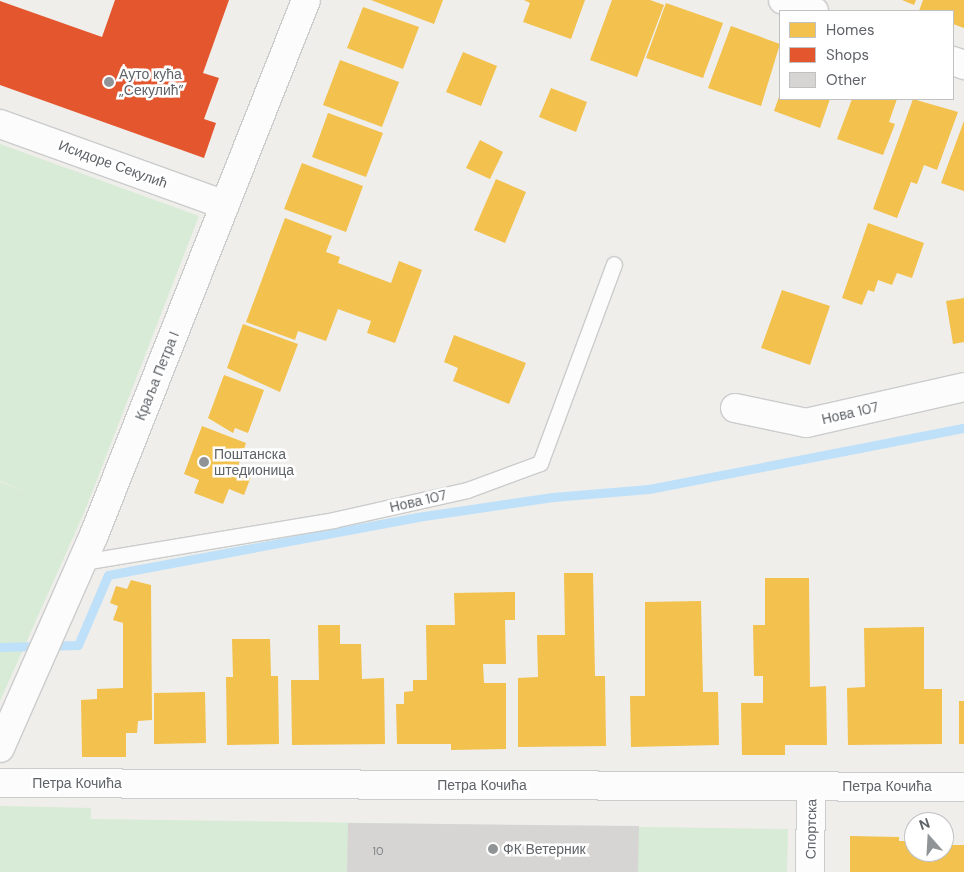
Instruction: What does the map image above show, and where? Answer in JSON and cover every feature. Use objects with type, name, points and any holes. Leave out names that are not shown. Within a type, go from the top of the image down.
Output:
[{"type":"street","name":"Краља Петра I","points":[[0,748],[83,562],[306,0]]},
{"type":"street","points":[[783,0],[811,10]]},
{"type":"street","name":"Исидоре Секулић","points":[[0,124],[225,205]]},
{"type":"street","name":"Нова 107","points":[[735,408],[806,423],[964,387]]},
{"type":"street","name":"Петра Кочића","points":[[0,783],[964,787]]},
{"type":"street","name":"Спортска","points":[[810,872],[811,786]]},
{"type":"lane","name":"Нова 107","points":[[83,562],[333,520],[467,490],[540,463],[614,264]]},
{"type":"green space","points":[[0,144],[199,216],[84,513],[0,701],[0,482],[29,492],[0,481]]},
{"type":"green space","points":[[0,806],[91,808],[91,819],[788,829],[787,872],[0,872]]},
{"type":"building: Homes","points":[[371,0],[443,0],[434,24]]},
{"type":"building: Homes","points":[[524,0],[585,0],[571,39],[523,22],[530,3]]},
{"type":"building: Homes","points":[[612,0],[650,0],[664,5],[637,77],[590,60]]},
{"type":"building: Homes","points":[[902,0],[916,0],[914,5]]},
{"type":"building: Homes","points":[[923,0],[964,0],[964,28],[954,24],[954,10],[919,10]]},
{"type":"building: Homes","points":[[666,3],[723,23],[703,78],[646,58]]},
{"type":"building: Homes","points":[[363,7],[419,27],[403,69],[347,48]]},
{"type":"building: Homes","points":[[731,26],[779,44],[761,106],[708,88]]},
{"type":"building: Homes","points":[[463,52],[497,66],[481,106],[446,92]]},
{"type":"building: Homes","points":[[340,60],[399,82],[382,127],[323,105]]},
{"type":"building: Homes","points":[[551,88],[587,102],[576,132],[539,117]]},
{"type":"building: Homes","points":[[779,97],[779,100],[830,100],[820,128],[774,111]]},
{"type":"building: Homes","points":[[852,100],[897,100],[889,122],[895,124],[883,155],[837,139]]},
{"type":"building: Homes","points":[[913,100],[958,112],[937,170],[924,165],[917,184],[911,182],[897,218],[873,209]]},
{"type":"building: Homes","points":[[328,113],[383,133],[366,177],[312,157]]},
{"type":"building: Homes","points":[[964,121],[964,191],[941,183]]},
{"type":"building: Homes","points":[[480,140],[503,152],[490,179],[466,168]]},
{"type":"building: Homes","points":[[302,163],[363,186],[346,232],[284,209]]},
{"type":"building: Homes","points":[[496,179],[526,192],[505,243],[474,230]]},
{"type":"building: Homes","points":[[285,218],[332,236],[326,252],[340,257],[338,263],[391,283],[399,261],[422,270],[395,343],[367,333],[371,321],[338,309],[326,341],[298,331],[295,340],[246,322]]},
{"type":"building: Homes","points":[[868,223],[924,243],[912,278],[897,273],[892,285],[878,280],[874,292],[868,290],[862,305],[842,298]]},
{"type":"building: Homes","points":[[782,290],[830,306],[810,365],[761,348]]},
{"type":"building: Homes","points":[[964,298],[964,342],[953,344],[946,301]]},
{"type":"building: Homes","points":[[243,324],[298,344],[280,392],[227,368]]},
{"type":"building: Homes","points":[[454,335],[526,363],[509,404],[453,381],[458,368],[444,362]]},
{"type":"building: Homes","points":[[224,375],[264,390],[248,433],[235,428],[233,433],[208,418]]},
{"type":"building: Homes","points":[[202,426],[246,443],[237,469],[252,474],[244,495],[229,489],[223,504],[194,493],[199,480],[184,474]]},
{"type":"building: Homes","points":[[564,573],[593,573],[595,676],[605,676],[606,746],[518,747],[518,678],[538,677],[537,635],[565,635]]},
{"type":"building: Homes","points":[[765,578],[809,578],[810,687],[826,686],[827,745],[785,745],[785,755],[742,755],[741,703],[763,703],[763,676],[754,676],[753,625],[765,625]]},
{"type":"building: Homes","points":[[131,580],[151,585],[152,720],[138,721],[137,733],[126,733],[126,757],[82,757],[81,700],[97,699],[97,689],[123,688],[123,623],[113,620],[118,606],[110,603],[116,586],[127,589]]},
{"type":"building: Homes","points":[[515,592],[515,620],[505,620],[506,664],[483,664],[484,683],[506,683],[506,749],[451,750],[451,744],[397,744],[396,704],[404,704],[404,692],[413,691],[413,680],[427,680],[426,625],[455,625],[454,593]]},
{"type":"building: Homes","points":[[701,601],[703,692],[718,692],[719,745],[631,747],[630,696],[645,696],[645,602]]},
{"type":"building: Homes","points":[[318,625],[340,625],[340,644],[361,644],[362,679],[384,678],[385,744],[292,745],[291,680],[319,680]]},
{"type":"building: Homes","points":[[924,627],[924,689],[942,689],[942,744],[848,745],[847,688],[865,687],[864,628]]},
{"type":"building: Homes","points":[[232,639],[270,639],[271,676],[278,676],[279,744],[227,745],[226,677],[233,677]]},
{"type":"building: Homes","points":[[205,692],[206,743],[154,744],[154,693]]},
{"type":"building: Homes","points":[[959,701],[964,701],[964,744],[959,744]]},
{"type":"building: Homes","points":[[850,836],[899,837],[899,841],[904,841],[904,862],[954,862],[954,845],[964,845],[964,872],[850,872]]},
{"type":"building: Shops","name":"Ауто кућа „Секулић”","points":[[115,0],[229,0],[203,73],[219,78],[204,119],[216,123],[204,158],[0,85],[0,1],[102,37]]},
{"type":"building: Other","name":"ФК Ветерник","points":[[348,823],[639,826],[638,872],[347,872]]},
{"type":"waterway","points":[[0,647],[78,645],[108,575],[417,517],[553,497],[649,489],[964,428]]},
{"type":"place","name":"Ауто кућа „Секулић”","points":[[109,82]]},
{"type":"place","name":"Поштанска штедионица","points":[[204,462]]},
{"type":"place","name":"ФК Ветерник","points":[[493,849]]}]
